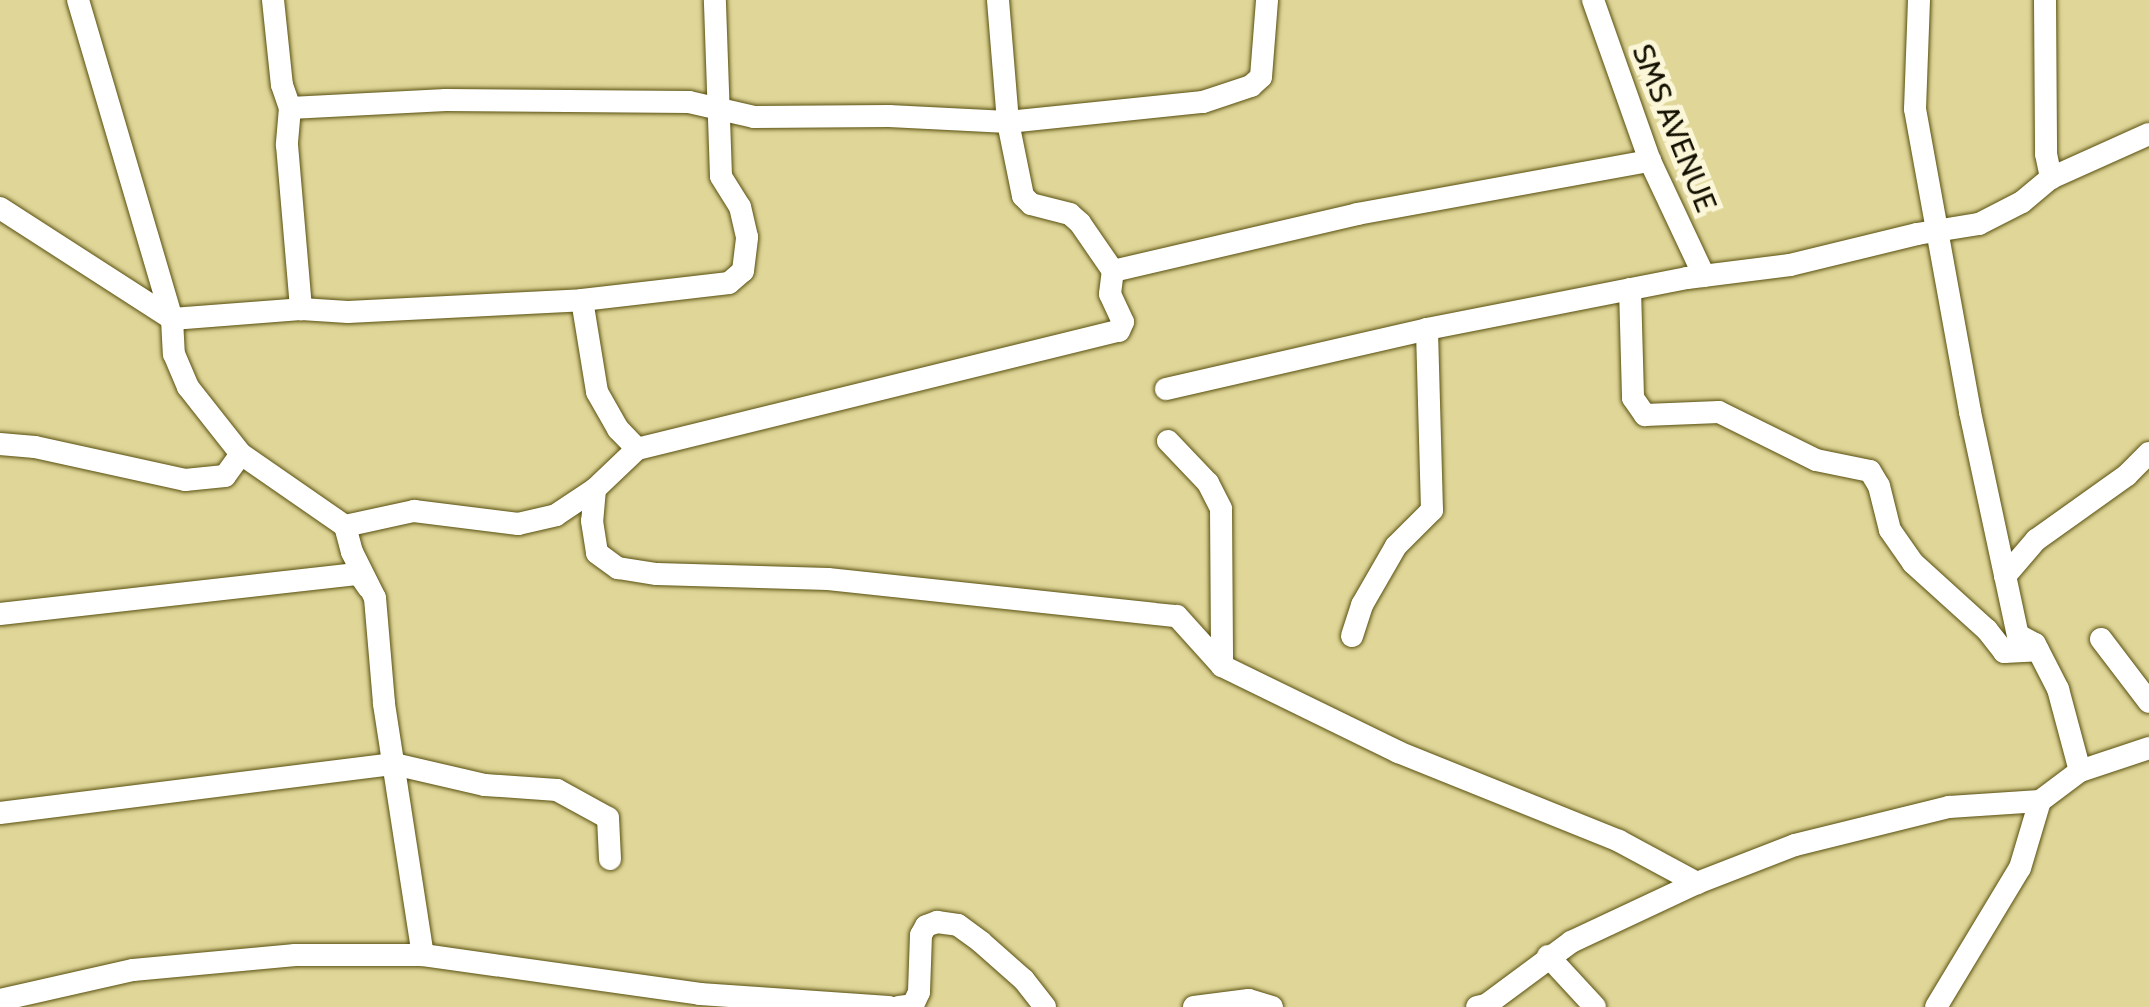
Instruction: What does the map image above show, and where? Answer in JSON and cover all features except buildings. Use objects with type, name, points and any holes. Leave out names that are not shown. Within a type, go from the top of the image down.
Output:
[{"type":"street","points":[[78,0],[172,320],[174,354],[188,387],[241,454],[345,526],[352,552],[375,598],[422,955]]},
{"type":"street","points":[[273,0],[282,84],[290,108],[287,145],[300,309]]},
{"type":"street","points":[[0,208],[172,320],[300,309],[348,312],[582,300],[729,283],[743,271],[748,237],[740,206],[722,176],[716,0]]},
{"type":"street","points":[[345,526],[414,512],[518,524],[556,515],[595,488],[637,449],[1119,331],[1123,322],[1110,294],[1113,272],[1070,214],[1032,204],[1023,196],[1008,122],[998,0]]},
{"type":"street","points":[[290,108],[446,100],[689,102],[754,117],[890,116],[1008,122],[1203,102],[1251,86],[1261,76],[1267,0]]},
{"type":"street","name":"SMS AVENUE","points":[[1594,0],[1650,160],[1704,276]]},
{"type":"street","points":[[1919,0],[1915,108],[1935,234],[2005,576],[2018,634],[2038,650],[2058,689],[2080,771]]},
{"type":"street","points":[[2045,0],[2046,154],[2051,178]]},
{"type":"street","points":[[1166,388],[1427,330],[1704,276],[1790,264],[1978,224],[2022,202],[2051,178],[2149,134]]},
{"type":"street","points":[[1113,272],[1357,214],[1650,160]]},
{"type":"street","points":[[1630,290],[1632,398],[1645,414],[1719,412],[1816,460],[1870,471],[1879,486],[1890,530],[1913,563],[1987,630],[2004,652],[2038,650]]},
{"type":"street","points":[[582,300],[597,392],[618,428],[637,449]]},
{"type":"street","points":[[1352,636],[1362,605],[1396,546],[1432,510],[1427,330]]},
{"type":"street","points":[[1168,441],[1208,483],[1221,509],[1222,666]]},
{"type":"street","points":[[0,444],[35,447],[185,480],[226,476],[241,454]]},
{"type":"street","points":[[2005,576],[2036,540],[2127,475],[2149,453]]},
{"type":"street","points":[[595,488],[592,521],[596,553],[618,568],[656,574],[828,579],[1177,616],[1222,666],[1398,752],[1619,841],[1697,883]]},
{"type":"street","points":[[0,614],[359,574],[375,598]]},
{"type":"street","points":[[2101,639],[2149,702]]},
{"type":"street","points":[[1483,1006],[1548,956],[1697,883],[1796,845],[1949,807],[2040,801],[2080,771],[2149,748]]},
{"type":"street","points":[[0,812],[394,764],[485,785],[557,790],[608,818],[610,859]]},
{"type":"street","points":[[1936,1007],[2020,868],[2040,801]]},
{"type":"street","points":[[898,1007],[912,1005],[919,992],[921,935],[926,926],[937,922],[958,926],[981,942],[1024,980],[1045,1007]]},
{"type":"street","points":[[0,1000],[133,970],[295,955],[422,955],[700,994],[889,1007]]},
{"type":"street","points":[[1548,956],[1595,1007]]},
{"type":"street","points":[[1194,1007],[1249,1000],[1272,1007]]}]
